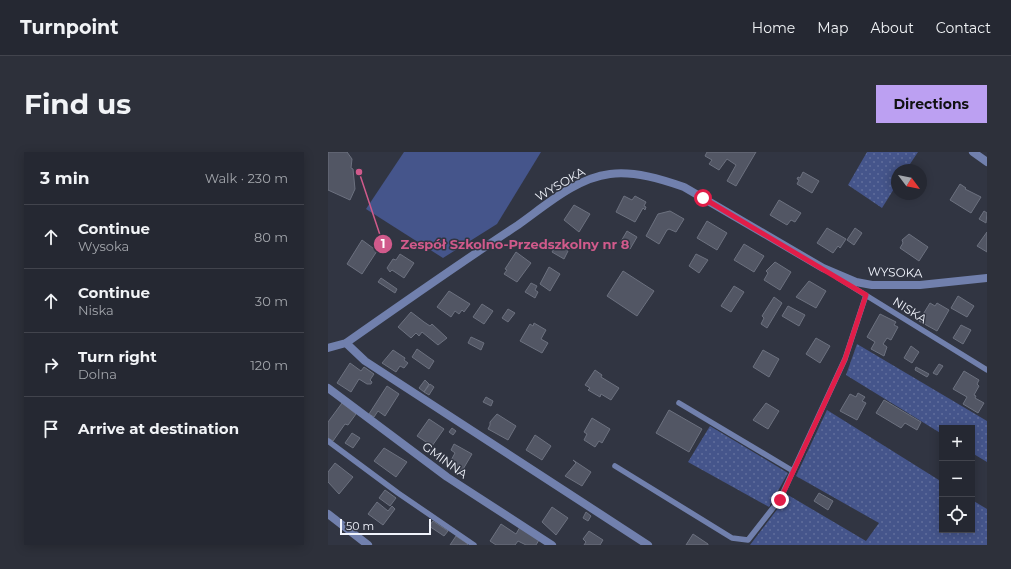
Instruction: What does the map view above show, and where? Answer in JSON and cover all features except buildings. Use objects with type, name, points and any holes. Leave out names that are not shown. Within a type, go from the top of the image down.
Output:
[{"type":"street","points":[[973,152],[987,162]]},
{"type":"street","name":"WYSOKA","points":[[328,348],[346,343],[452,268],[563,194],[593,178],[610,174],[628,174],[660,178],[684,187],[823,268],[856,282],[872,285],[920,285],[987,278]]},
{"type":"street","points":[[346,343],[365,361],[648,545]]},
{"type":"street","name":"GMINNA","points":[[328,388],[447,477],[552,545]]},
{"type":"street","points":[[328,514],[368,545]]},
{"type":"lane","name":"NISKA","points":[[823,268],[987,370]]},
{"type":"lane","points":[[615,466],[732,538],[748,540],[780,500],[845,359],[866,295]]},
{"type":"lane","points":[[679,403],[793,471]]},
{"type":"lane","points":[[328,440],[398,494],[474,545]]},
{"type":"shaded area","points":[[404,152],[541,152],[497,224],[443,258],[366,209]]},
{"type":"shaded area","points":[[867,152],[918,152],[910,164],[891,164],[891,194],[882,208],[848,185]]},
{"type":"shaded area","points":[[857,344],[987,421],[987,462],[975,455],[975,425],[939,425],[939,432],[846,375]]},
{"type":"shaded area","points":[[827,410],[939,480],[939,533],[975,533],[975,502],[987,509],[987,545],[750,545],[788,495],[866,541],[879,523],[796,476]]},
{"type":"shaded area","points":[[710,426],[788,473],[769,507],[688,462]]},
{"type":"place","name":"Zespół Szkolno-Przedszkolny nr 8","points":[[359,172]]},
{"type":"route","points":[[703,198],[823,268],[866,295],[845,359],[780,500]]}]
